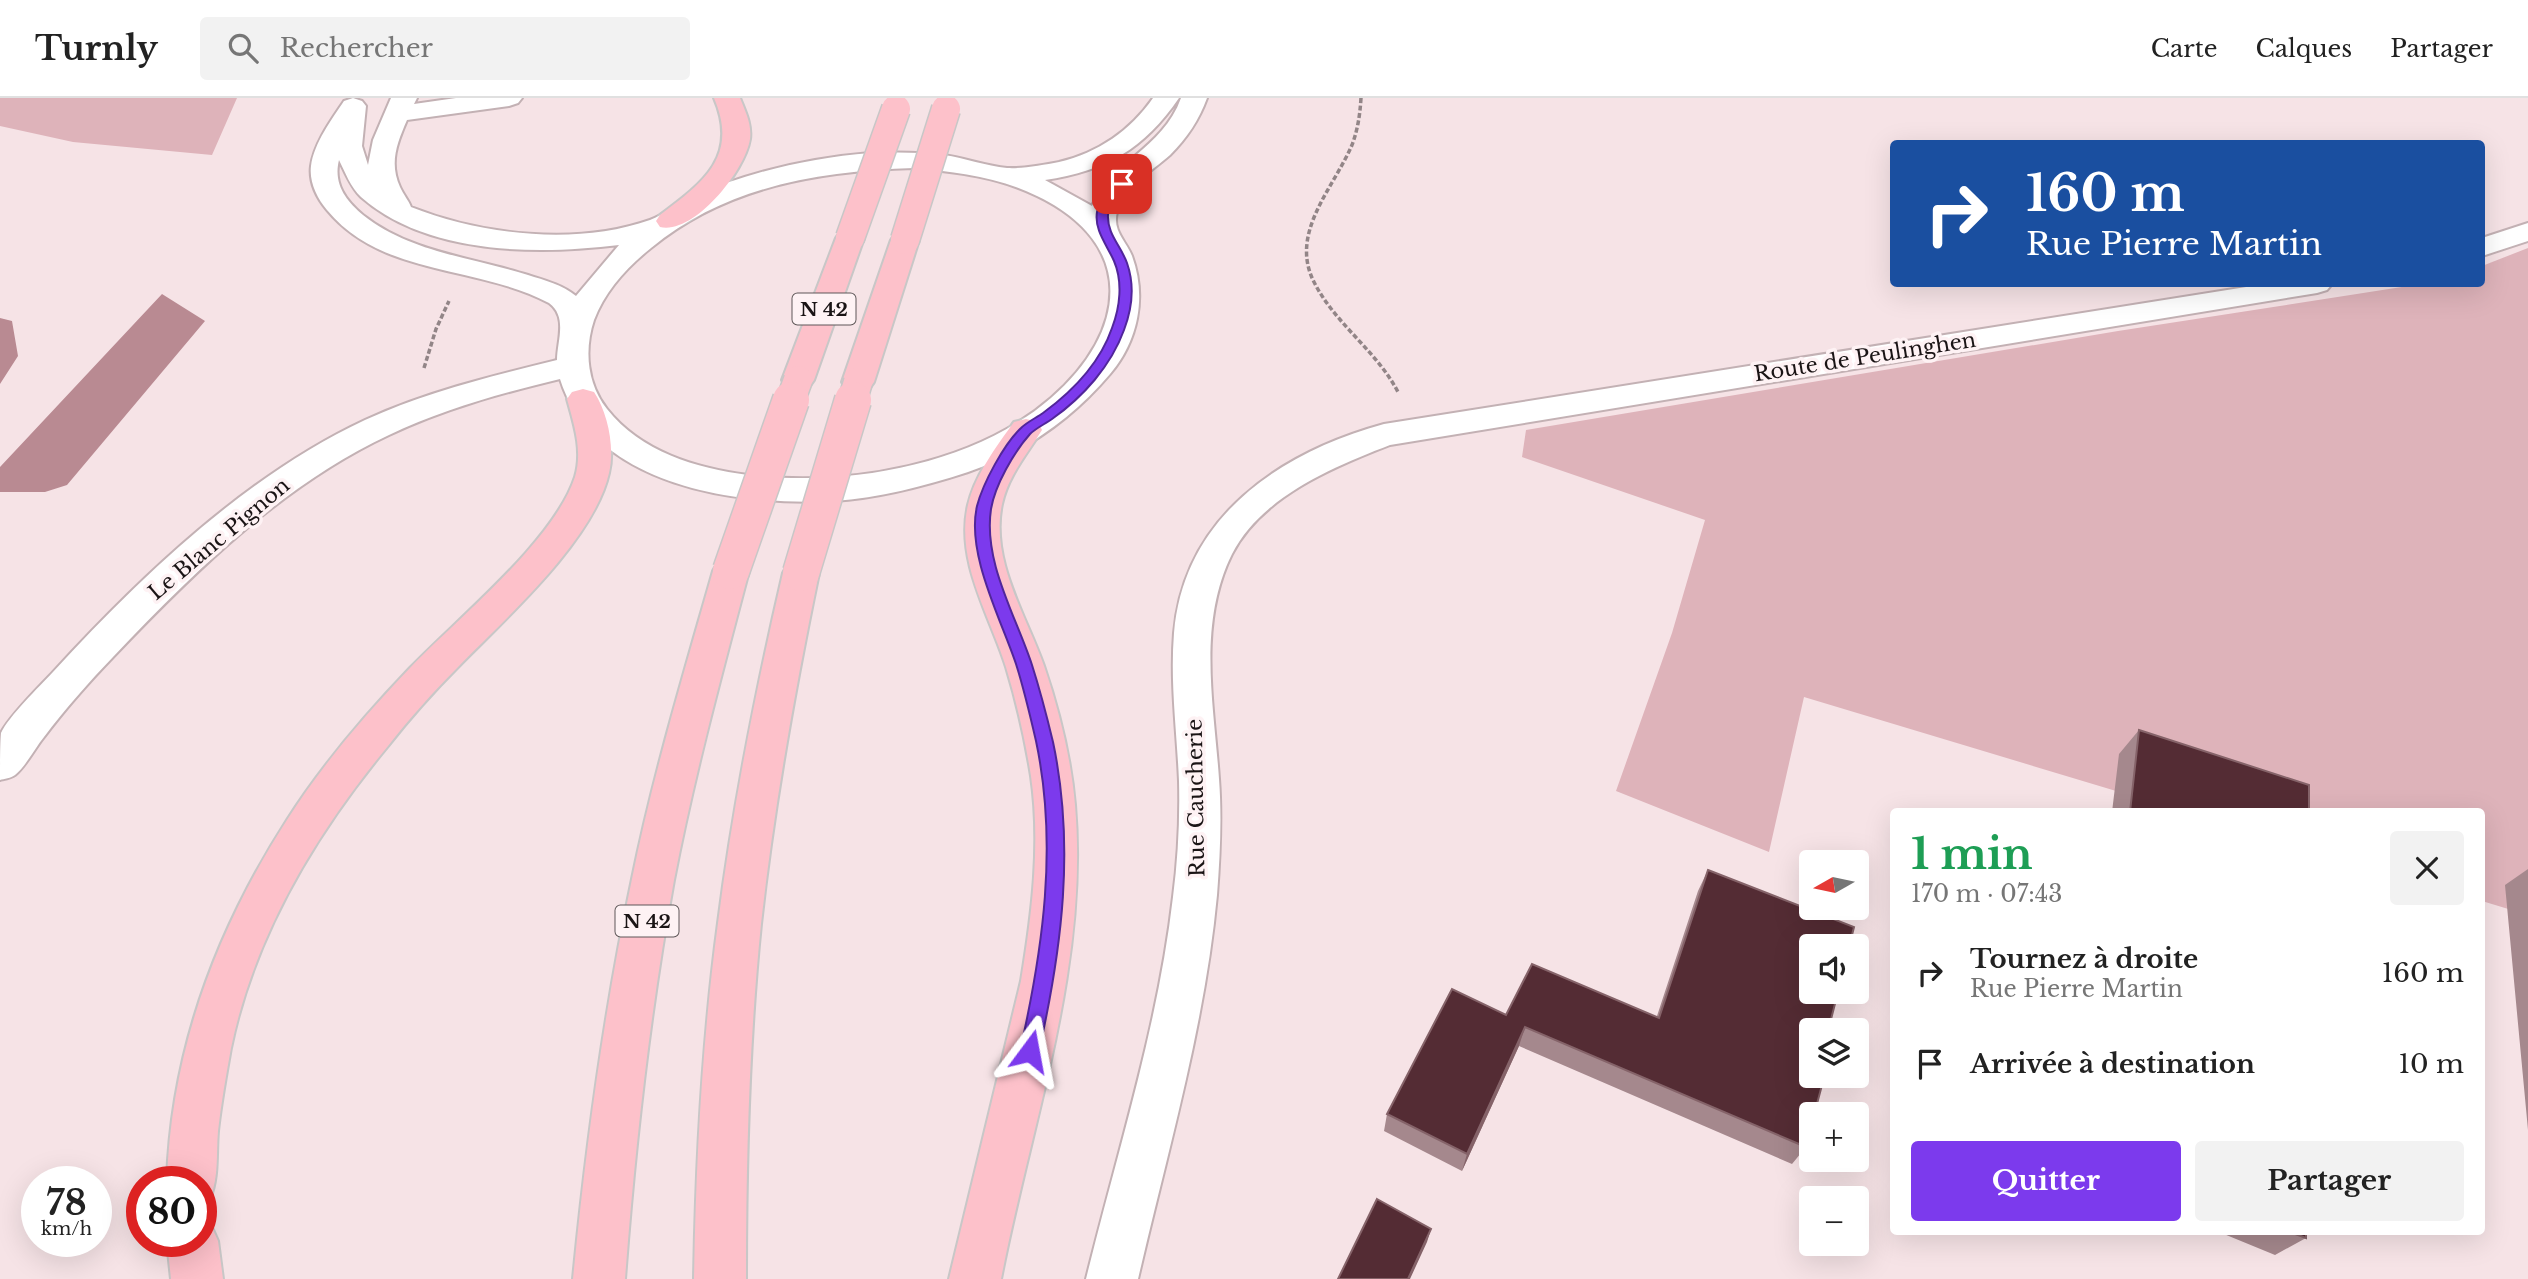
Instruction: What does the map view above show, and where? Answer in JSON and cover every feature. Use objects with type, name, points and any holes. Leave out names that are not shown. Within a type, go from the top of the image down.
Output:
[{"type":"highway","points":[[670,221],[713,186],[728,166],[738,139],[738,124],[727,98]]},
{"type":"highway","name":"N 42","points":[[599,1279],[621,1079],[662,838],[685,738],[732,571],[898,104]]},
{"type":"highway","name":"N 42","points":[[719,1279],[719,1213],[727,1054],[738,921],[755,804],[783,651],[801,573],[948,104]]},
{"type":"highway","points":[[193,1166],[201,1079],[221,1004],[245,939],[273,881],[302,832],[379,727],[537,560],[567,524],[592,477],[594,433],[578,382]]},
{"type":"highway","points":[[975,1279],[1045,982],[1053,922],[1056,852],[1054,798],[1046,753],[1025,667],[993,582],[982,527],[984,505],[993,482],[1026,430]]},
{"type":"highway","points":[[194,1257],[197,1279]]},
{"type":"street","points":[[408,219],[385,184],[379,163],[384,139],[401,106],[509,98]]},
{"type":"street","points":[[354,102],[348,137],[350,157],[356,172],[372,193],[408,219],[475,236],[558,242],[606,240],[628,236],[670,221],[714,198],[762,181],[838,164],[888,160],[938,162],[1007,174],[1054,173],[1098,159],[1139,130],[1166,98]]},
{"type":"street","points":[[1105,235],[1102,214],[1105,205],[1122,184],[1159,153],[1185,120],[1195,98]]},
{"type":"street","points":[[354,102],[327,150],[323,163],[326,187],[332,199],[358,226],[408,254],[511,278],[563,300],[573,312],[578,382],[613,436],[663,466],[717,482],[778,490],[858,486],[910,477],[984,452],[1049,415],[1086,383],[1106,357],[1119,331],[1126,296],[1121,264],[1105,235],[1080,210],[1064,199],[1007,174]]},
{"type":"street","points":[[576,329],[582,312],[603,279],[633,248],[670,221]]},
{"type":"street","points":[[2485,247],[2528,231]]},
{"type":"street","name":"Route de Peulinghen","points":[[1413,429],[2299,287]]},
{"type":"street","name":"Le Blanc Pignon","points":[[0,764],[37,713],[81,664],[199,552],[252,505],[335,449],[416,410],[578,382]]},
{"type":"street","name":"Rue Caucherie","points":[[1112,1279],[1172,1028],[1188,951],[1197,887],[1201,812],[1192,664],[1194,622],[1202,581],[1217,548],[1241,516],[1272,492],[1315,464],[1356,445],[1413,429]]},
{"type":"path","points":[[1361,98],[1351,151],[1311,223],[1304,247],[1308,268],[1320,290],[1395,385],[1413,429]]},
{"type":"path","points":[[416,410],[426,357],[436,329],[466,267]]},
{"type":"shaded area","points":[[0,98],[237,98],[212,155],[73,142],[0,126]]},
{"type":"shaded area","points":[[2528,248],[2528,915],[2485,902],[2485,808],[2173,808],[1804,697],[1769,852],[1616,791],[1672,633],[1705,520],[1522,457],[1526,430],[2118,331],[2402,287],[2485,287],[2485,265]]},
{"type":"shaded area","points":[[162,294],[205,321],[67,485],[45,492],[0,492],[0,467]]},
{"type":"shaded area","points":[[0,318],[12,321],[18,356],[0,384]]},
{"type":"building","points":[[2139,730],[2309,785],[2309,808],[2130,808]]},
{"type":"building","points":[[1708,870],[1799,906],[1799,920],[1836,920],[1854,927],[1852,934],[1799,934],[1799,1004],[1835,1004],[1831,1018],[1799,1018],[1799,1088],[1821,1088],[1817,1102],[1799,1102],[1799,1144],[1525,1027],[1467,1154],[1387,1114],[1452,989],[1506,1015],[1532,964],[1659,1018]]},
{"type":"building","points":[[1377,1199],[1431,1229],[1408,1279],[1338,1279]]},
{"type":"route","points":[[1030,1051],[1045,982],[1053,922],[1056,852],[1054,798],[1044,741],[1025,667],[993,582],[985,550],[982,527],[984,505],[1007,456],[1026,430],[1049,415],[1086,383],[1112,348],[1124,313],[1125,280],[1121,264],[1105,235],[1102,214],[1112,194],[1122,184]]}]
